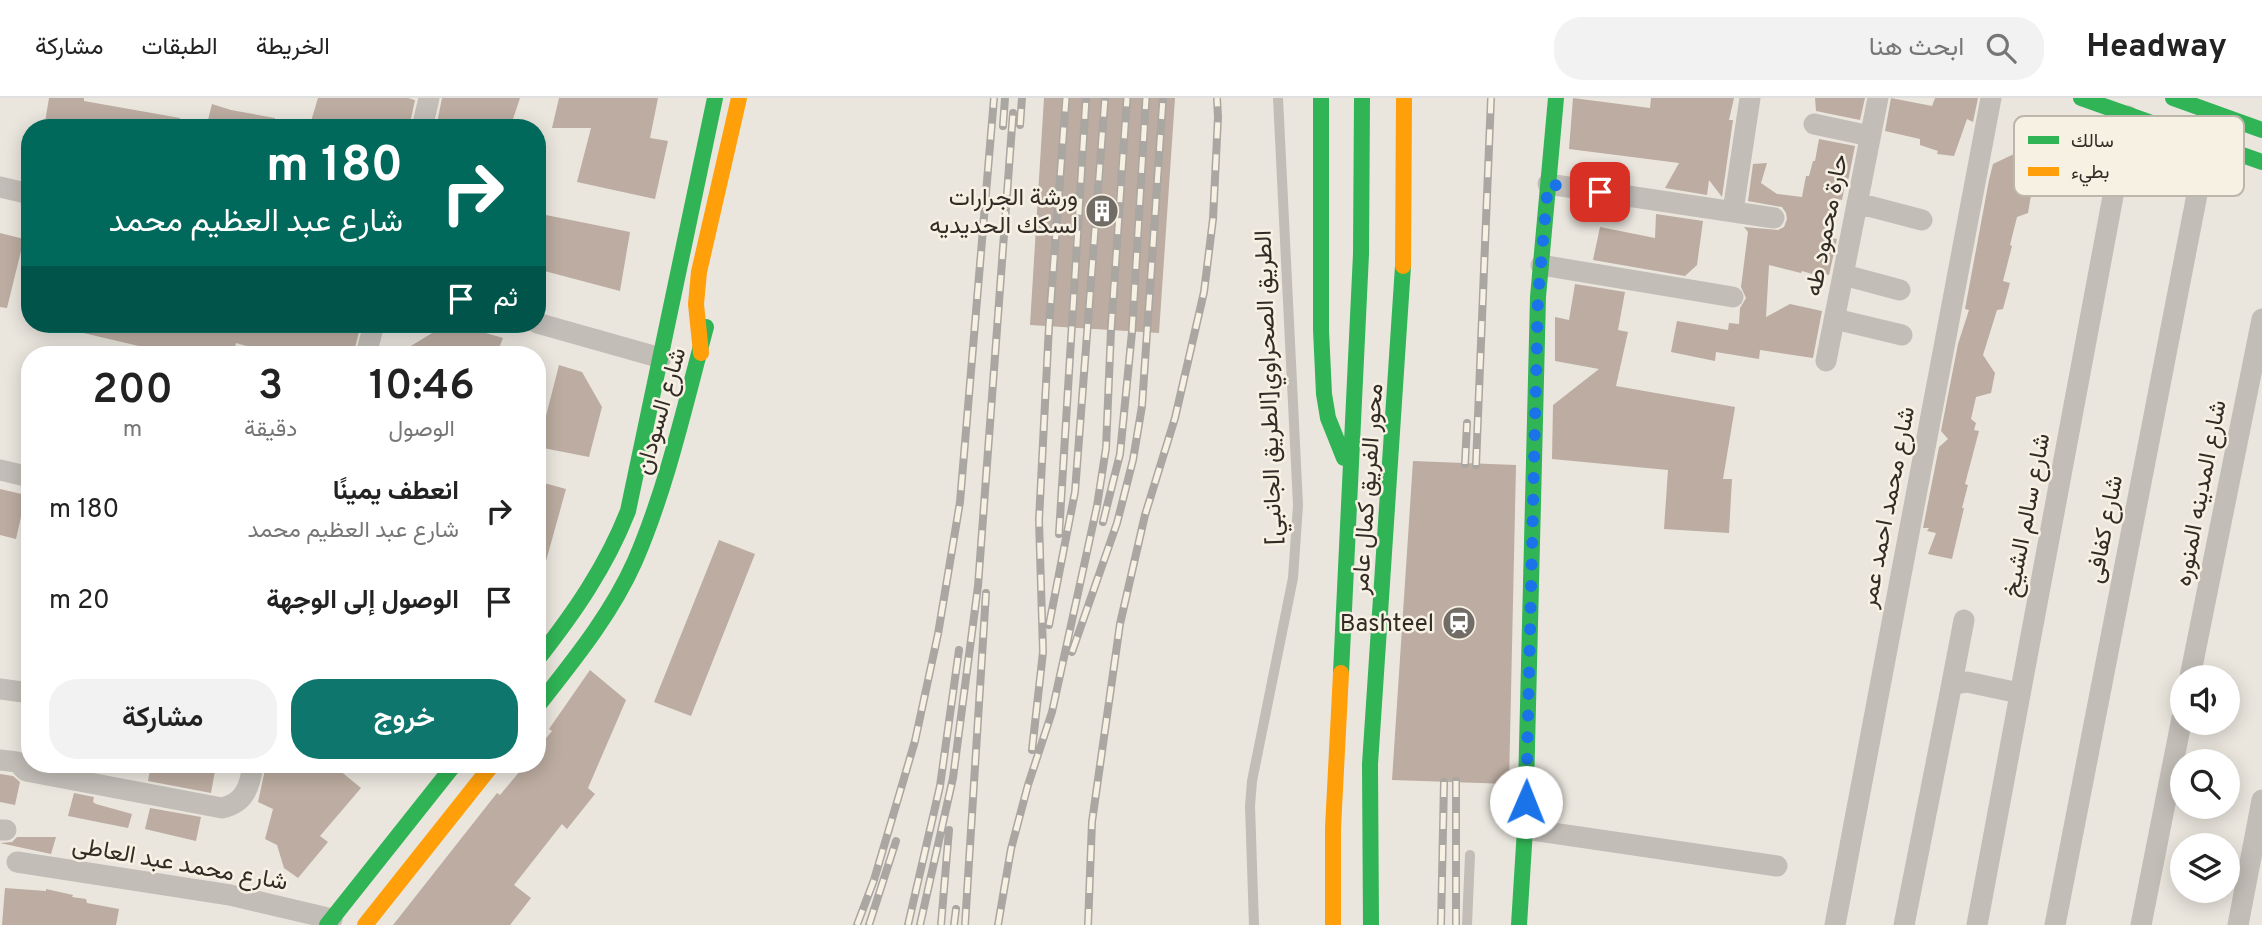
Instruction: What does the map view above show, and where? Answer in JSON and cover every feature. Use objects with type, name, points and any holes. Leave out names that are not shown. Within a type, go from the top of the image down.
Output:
[{"type":"main road","name":"شارع السودان","points":[[546,648],[593,588],[619,537],[635,484],[715,98]]},
{"type":"main road","points":[[701,353],[696,304],[699,272],[739,98]]},
{"type":"main road","points":[[1321,98],[1321,330],[1324,394],[1328,418],[1351,477]]},
{"type":"main road","name":"محور الفريق كمال عامر","points":[[1333,925],[1333,828],[1361,254],[1363,98]]},
{"type":"main road","name":"محور الفريق كمال عامر","points":[[1371,925],[1370,764],[1391,480],[1402,280],[1404,98]]},
{"type":"main road","points":[[1520,925],[1525,830],[1536,341],[1556,98]]},
{"type":"main road","points":[[2081,98],[2128,116]]},
{"type":"main road","points":[[2173,98],[2223,116]]},
{"type":"main road","points":[[2244,124],[2262,130]]},
{"type":"main road","points":[[2244,156],[2262,162]]},
{"type":"main road","name":"شارع السودان","points":[[546,695],[595,632],[634,563],[662,489],[701,353],[712,299]]},
{"type":"main road","points":[[330,922],[448,773]]},
{"type":"main road","points":[[365,925],[486,773]]},
{"type":"street","points":[[424,119],[429,98]]},
{"type":"street","points":[[1733,211],[1750,98]]},
{"type":"street","name":"حارة محمود طه","points":[[1826,361],[1878,98]]},
{"type":"street","name":"شارع محمد احمد عمر","points":[[1835,925],[1991,98]]},
{"type":"street","points":[[1814,124],[1870,136]]},
{"type":"street","points":[[1548,184],[1774,218]]},
{"type":"street","points":[[0,187],[21,192]]},
{"type":"street","name":"شارع سالم الشيخ","points":[[1977,925],[2113,196]]},
{"type":"street","name":"شارع كفافى","points":[[2055,925],[2197,196]]},
{"type":"street","points":[[1857,203],[1922,220]]},
{"type":"street","points":[[1541,265],[1733,297]]},
{"type":"street","points":[[1844,275],[1900,289]]},
{"type":"street","name":"شارع المدينه المنوره","points":[[2192,665],[2262,318]]},
{"type":"street","points":[[1835,319],[1887,339]]},
{"type":"street","points":[[546,326],[661,358]]},
{"type":"street","points":[[0,470],[21,475]]},
{"type":"street","points":[[1904,925],[1964,620]]},
{"type":"street","points":[[1951,688],[1955,684],[1967,682],[2019,693]]},
{"type":"street","points":[[0,689],[21,692]]},
{"type":"street","points":[[2141,925],[2179,735]]},
{"type":"street","points":[[0,760],[21,764]]},
{"type":"street","points":[[37,773],[222,808],[238,802],[246,792],[251,773]]},
{"type":"street","points":[[2238,925],[2262,800]]},
{"type":"street","points":[[1525,830],[1777,866]]},
{"type":"street","name":"شارع محمد عبد العاطى","points":[[18,862],[230,895],[330,922]]},
{"type":"lane","name":"الطريق الصحراوي[الطريق الجانبي]","points":[[1254,925],[1250,806],[1252,781],[1293,578],[1298,505],[1278,98]]},
{"type":"lane","points":[[1468,925],[1470,855]]},
{"type":"building","points":[[49,98],[84,98],[84,101],[180,118],[180,119],[46,119]]},
{"type":"building","points":[[318,98],[415,100],[411,119],[312,119]]},
{"type":"building","points":[[442,98],[520,98],[513,119],[438,119]]},
{"type":"building","points":[[559,98],[658,98],[650,138],[668,141],[655,199],[577,182],[591,128],[552,128]]},
{"type":"building","name":"ورشة الجرارات لسكك الحديديه","points":[[1044,98],[1175,98],[1159,333],[1030,325]]},
{"type":"building","points":[[1573,98],[1650,108],[1651,98],[1734,98],[1729,120],[1733,120],[1722,197],[1709,180],[1707,195],[1665,188],[1679,163],[1569,149]]},
{"type":"building","points":[[1815,98],[1865,98],[1860,120],[1816,111]]},
{"type":"building","points":[[1891,98],[1932,106],[1935,98],[1978,98],[1973,122],[1967,119],[1954,156],[1937,154],[1938,151],[1920,145],[1920,139],[1885,131]]},
{"type":"building","points":[[212,104],[275,118],[275,119],[208,119]]},
{"type":"building","points":[[1819,139],[1855,146],[1847,186],[1845,185],[1842,200],[1837,199],[1832,238],[1837,239],[1829,275],[1813,271],[1812,274],[1801,273],[1769,265],[1766,317],[1790,304],[1822,311],[1813,358],[1760,350],[1759,359],[1716,352],[1715,361],[1671,352],[1677,321],[1728,330],[1729,323],[1739,324],[1740,308],[1746,298],[1741,287],[1748,232],[1744,227],[1778,230],[1784,227],[1787,219],[1782,207],[1748,201],[1753,164],[1767,163],[1761,183],[1777,194],[1802,197],[1806,176],[1809,176],[1815,161]]},
{"type":"building","points":[[2014,154],[2014,196],[2031,196],[2028,213],[2017,217],[2003,281],[2010,283],[2003,309],[1997,310],[1983,355],[1995,373],[1991,393],[1976,397],[1971,419],[1976,423],[1974,430],[1979,431],[1965,484],[1968,485],[1952,559],[1928,554],[1936,533],[1927,531],[1929,528],[1923,528],[1939,447],[1948,439],[1941,431],[1958,344],[1969,310],[1965,309],[1993,164]]},
{"type":"building","points":[[1656,214],[1703,221],[1697,265],[1685,276],[1593,260],[1600,227],[1655,238]]},
{"type":"building","points":[[546,215],[630,232],[620,291],[546,271]]},
{"type":"building","points":[[0,233],[21,238],[21,251],[7,308],[0,307]]},
{"type":"building","points":[[1575,284],[1625,292],[1618,330],[1628,332],[1616,386],[1735,407],[1723,479],[1732,479],[1729,533],[1664,529],[1668,470],[1552,459],[1553,405],[1599,369],[1555,361],[1555,317],[1569,320]]},
{"type":"building","points":[[84,333],[359,333],[355,346],[246,346],[236,343],[235,346],[139,346]]},
{"type":"building","points":[[432,333],[486,333],[503,338],[500,346],[411,346]]},
{"type":"building","points":[[559,365],[582,372],[602,407],[589,457],[546,449],[546,416]]},
{"type":"building","name":"Bashteel","points":[[1413,461],[1516,465],[1509,784],[1392,780]]},
{"type":"building","points":[[546,483],[566,489],[546,561]]},
{"type":"building","points":[[0,489],[21,494],[21,517],[16,539],[0,535]]},
{"type":"building","points":[[719,540],[755,554],[691,716],[654,702]]},
{"type":"building","points":[[590,670],[626,700],[588,788],[595,794],[567,829],[562,824],[514,885],[531,898],[510,925],[393,925],[497,793],[500,795],[518,773],[546,773],[546,738],[552,731],[549,729]]},
{"type":"building","points":[[150,773],[215,773],[211,793],[148,781]]},
{"type":"building","points":[[264,773],[343,773],[361,788],[320,836],[328,842],[298,878],[284,868],[277,845],[265,839],[273,809],[258,802]]},
{"type":"building","points":[[0,774],[13,776],[20,782],[15,805],[0,802]]},
{"type":"building","points":[[74,793],[94,797],[93,802],[96,804],[132,814],[128,828],[68,816]]},
{"type":"building","points":[[150,808],[201,817],[196,841],[145,829]]},
{"type":"building","points":[[17,837],[56,837],[51,854],[0,843],[12,842]]},
{"type":"building","points":[[5,888],[46,889],[86,899],[87,903],[119,909],[116,925],[2,925]]},
{"type":"railway","points":[[857,925],[874,880],[915,741],[938,634],[960,502],[994,98]]},
{"type":"railway","points":[[1003,126],[1005,98]]},
{"type":"railway","points":[[1020,125],[1022,98]]},
{"type":"railway","points":[[1032,750],[1043,652],[1039,520],[1049,326],[1066,98]]},
{"type":"railway","points":[[1059,534],[1086,98]]},
{"type":"railway","points":[[1049,625],[1075,492],[1105,98]]},
{"type":"railway","points":[[998,925],[1011,849],[1052,712],[1097,506],[1106,448],[1127,98]]},
{"type":"railway","points":[[1103,522],[1120,454],[1132,332],[1146,98]]},
{"type":"railway","points":[[1072,652],[1117,523],[1133,460],[1142,406],[1163,98]]},
{"type":"railway","points":[[1088,925],[1092,822],[1120,624],[1145,515],[1175,418],[1204,292],[1213,219],[1217,98]]},
{"type":"railway","points":[[1476,465],[1491,98]]},
{"type":"railway","points":[[920,925],[953,778],[978,586],[1013,113]]},
{"type":"railway","points":[[1465,464],[1467,423]]},
{"type":"railway","points":[[965,925],[986,593]]},
{"type":"railway","points":[[908,925],[940,786],[959,650]]},
{"type":"railway","points":[[1456,781],[1456,925]]},
{"type":"railway","points":[[1441,925],[1444,782]]},
{"type":"railway","points":[[941,925],[949,830]]},
{"type":"railway","points":[[869,925],[896,841]]},
{"type":"railway","points":[[954,925],[956,909]]},
{"type":"traffic: fast","points":[[546,648],[588,589],[610,551],[628,511],[715,98]]},
{"type":"traffic: fast","points":[[1321,98],[1321,330],[1324,394],[1328,418],[1344,458]]},
{"type":"traffic: fast","points":[[1341,673],[1361,254],[1362,98]]},
{"type":"traffic: fast","points":[[1519,925],[1525,829],[1538,297],[1556,98]]},
{"type":"traffic: fast","points":[[2081,98],[2132,116]]},
{"type":"traffic: fast","points":[[2173,98],[2223,116]]},
{"type":"traffic: fast","points":[[2244,124],[2262,130]]},
{"type":"traffic: fast","points":[[2244,156],[2262,162]]},
{"type":"traffic: fast","points":[[1371,925],[1370,764],[1403,266]]},
{"type":"traffic: fast","points":[[546,696],[603,619],[635,561],[666,475],[706,327]]},
{"type":"traffic: fast","points":[[327,925],[448,773]]},
{"type":"traffic: slow","points":[[701,353],[696,304],[699,272],[739,98]]},
{"type":"traffic: slow","points":[[1403,266],[1404,98]]},
{"type":"traffic: slow","points":[[1333,925],[1333,828],[1341,673]]},
{"type":"traffic: slow","points":[[365,925],[486,773]]},
{"type":"place","name":"ورشة الجرارات لسكك الحديديه","points":[[1102,211]]},
{"type":"place","name":"Bashteel","points":[[1459,623]]},
{"type":"route","points":[[1526,802],[1538,297],[1548,184],[1600,192]]}]
